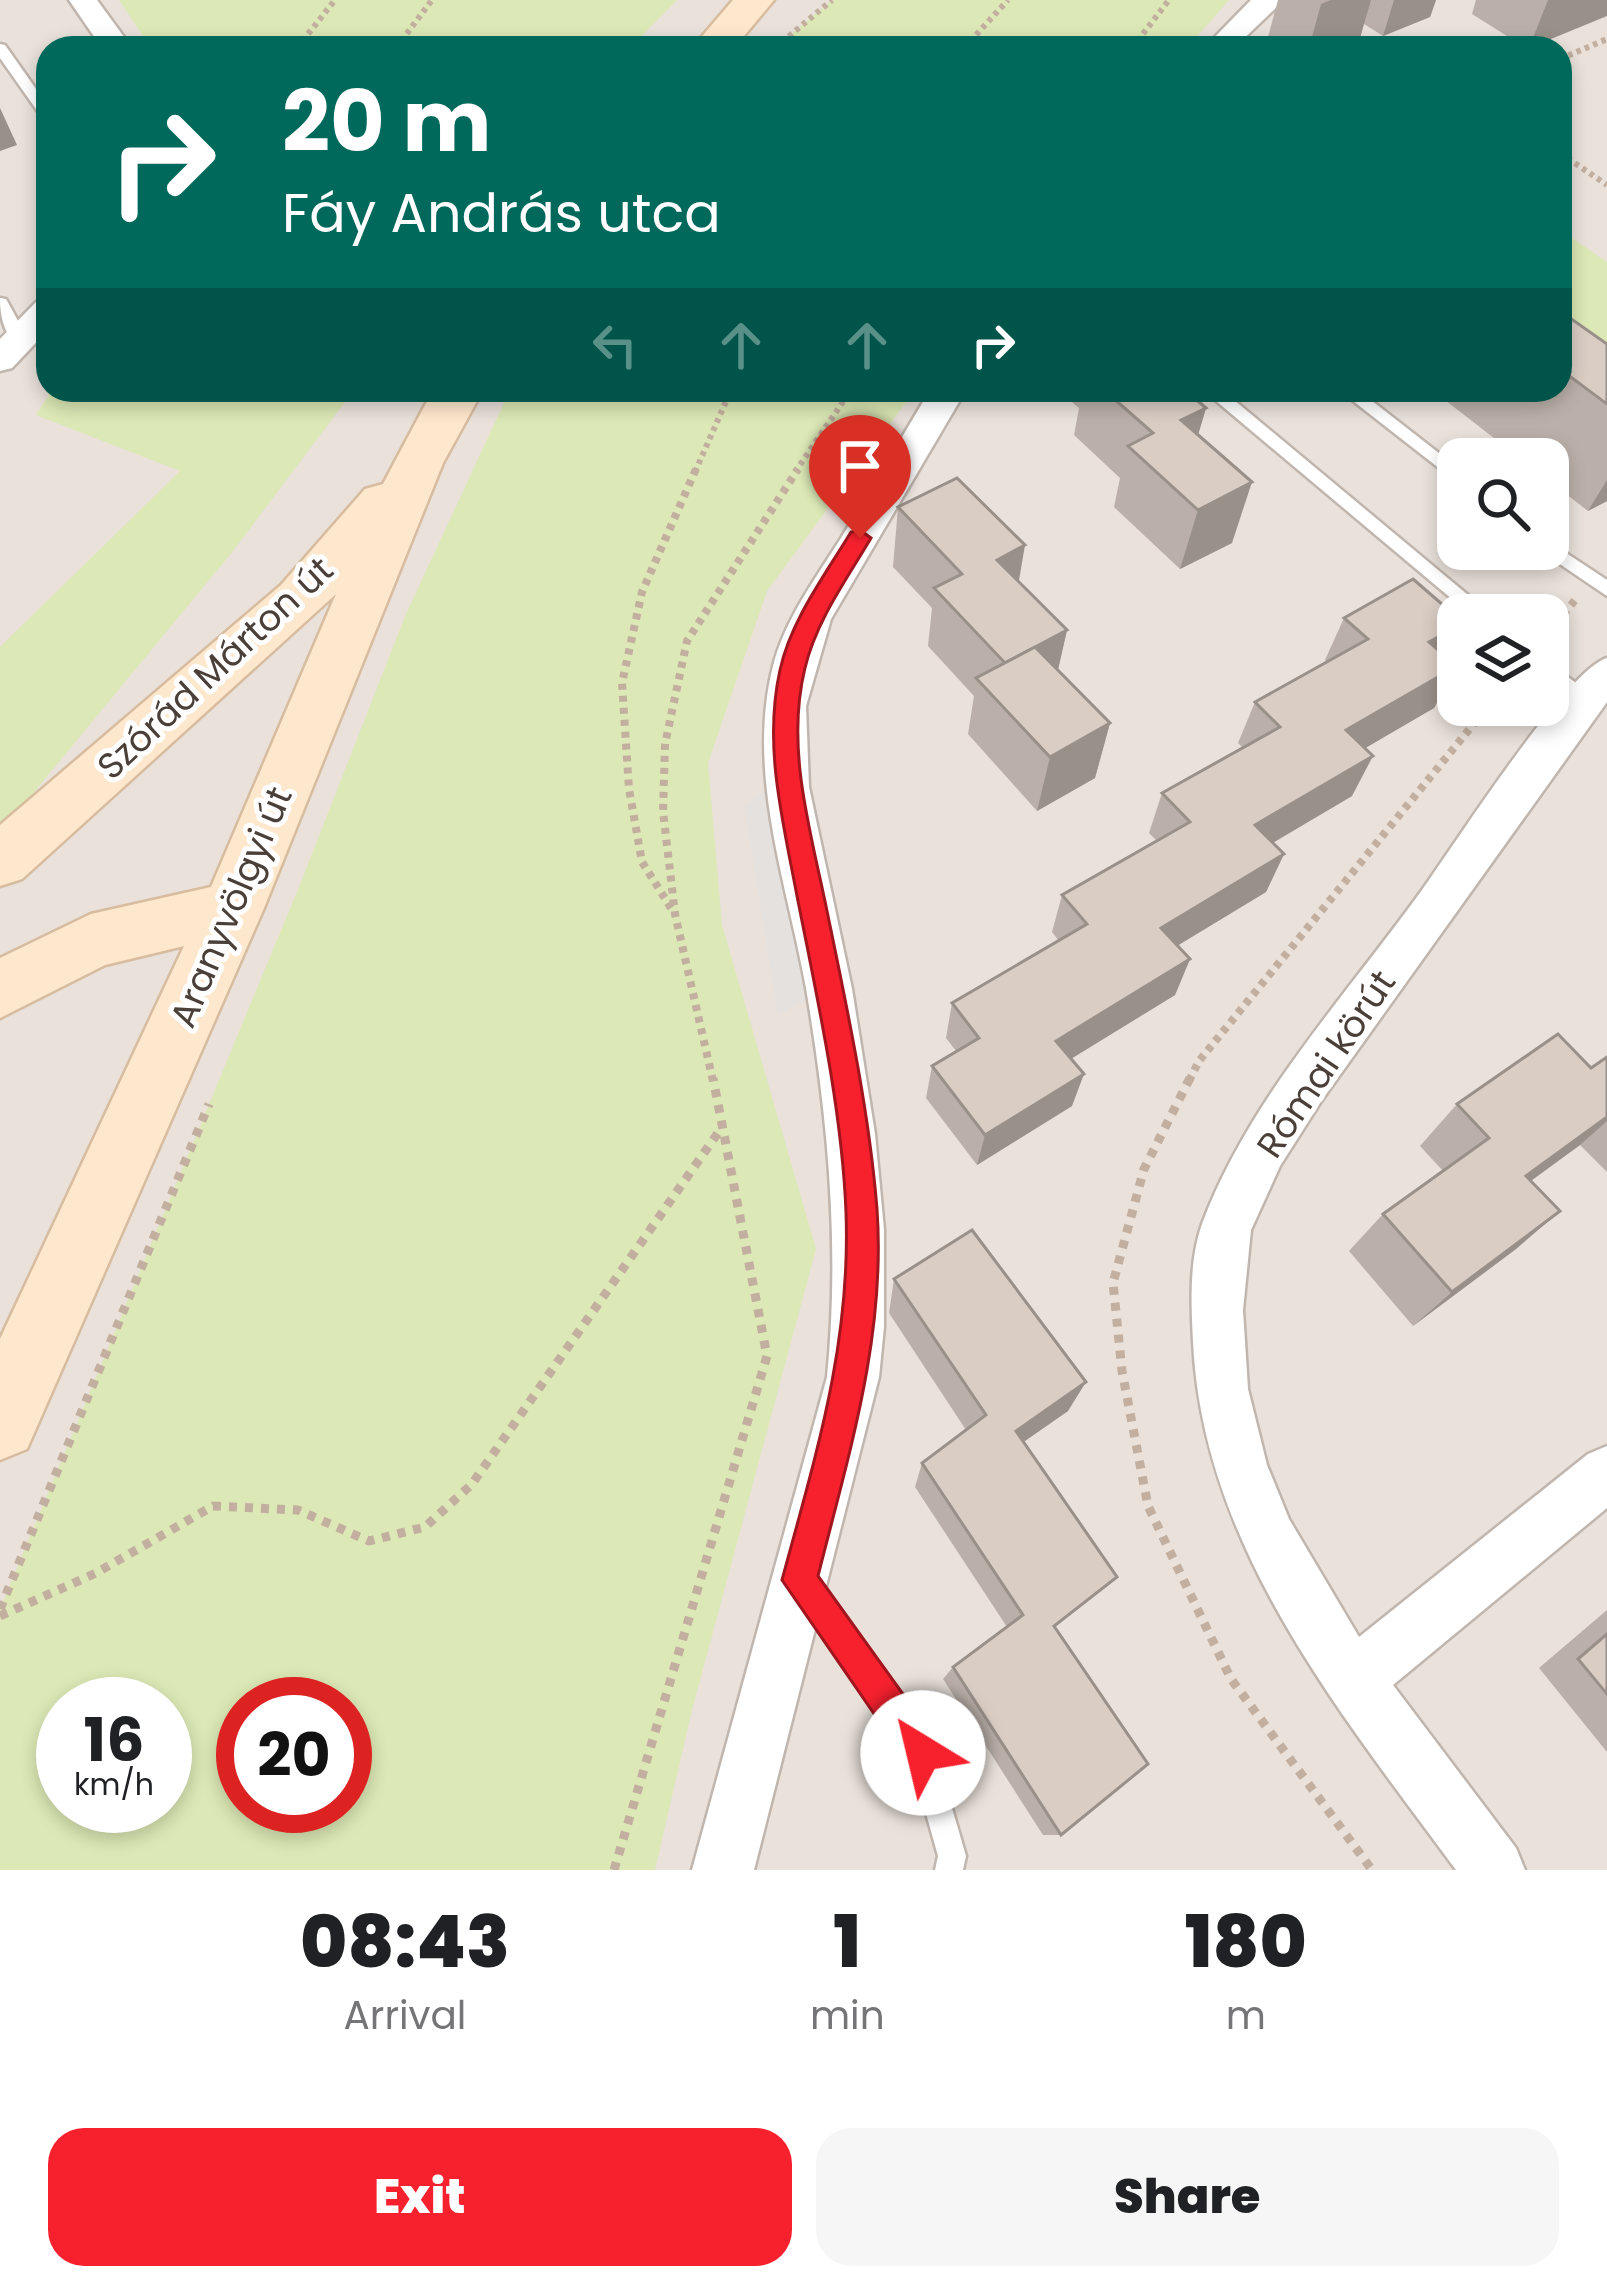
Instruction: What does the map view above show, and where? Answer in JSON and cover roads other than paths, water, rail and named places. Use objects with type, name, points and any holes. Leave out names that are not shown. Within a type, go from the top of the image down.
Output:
[{"type":"street","points":[[83,0],[108,36]]},
{"type":"street","points":[[722,36],[754,0]]},
{"type":"street","points":[[1229,36],[1270,0]]},
{"type":"street","points":[[10,350],[36,323]]},
{"type":"street","name":"Aranyvölgyi út","points":[[0,1422],[233,908],[417,463],[451,402]]},
{"type":"street","points":[[723,1870],[853,1376],[864,1295],[861,1206],[829,989],[788,777],[785,719],[793,666],[815,612],[941,402]]},
{"type":"street","name":"Szórád Márton út","points":[[0,861],[300,598],[417,463]]},
{"type":"street","name":"Római körút","points":[[1494,1870],[1354,1679],[1286,1568],[1231,1436],[1215,1356],[1227,1224],[1302,1088],[1580,681]]},
{"type":"street","points":[[0,990],[91,941],[233,908]]},
{"type":"street","points":[[1354,1679],[1607,1473]]},
{"type":"lane","points":[[0,48],[36,99]]},
{"type":"lane","points":[[0,303],[10,350]]},
{"type":"lane","points":[[1226,402],[1458,594]]},
{"type":"lane","points":[[1362,402],[1437,461]]},
{"type":"lane","points":[[1569,563],[1599,585]]},
{"type":"lane","points":[[800,1580],[923,1753],[952,1856],[949,1870]]}]
